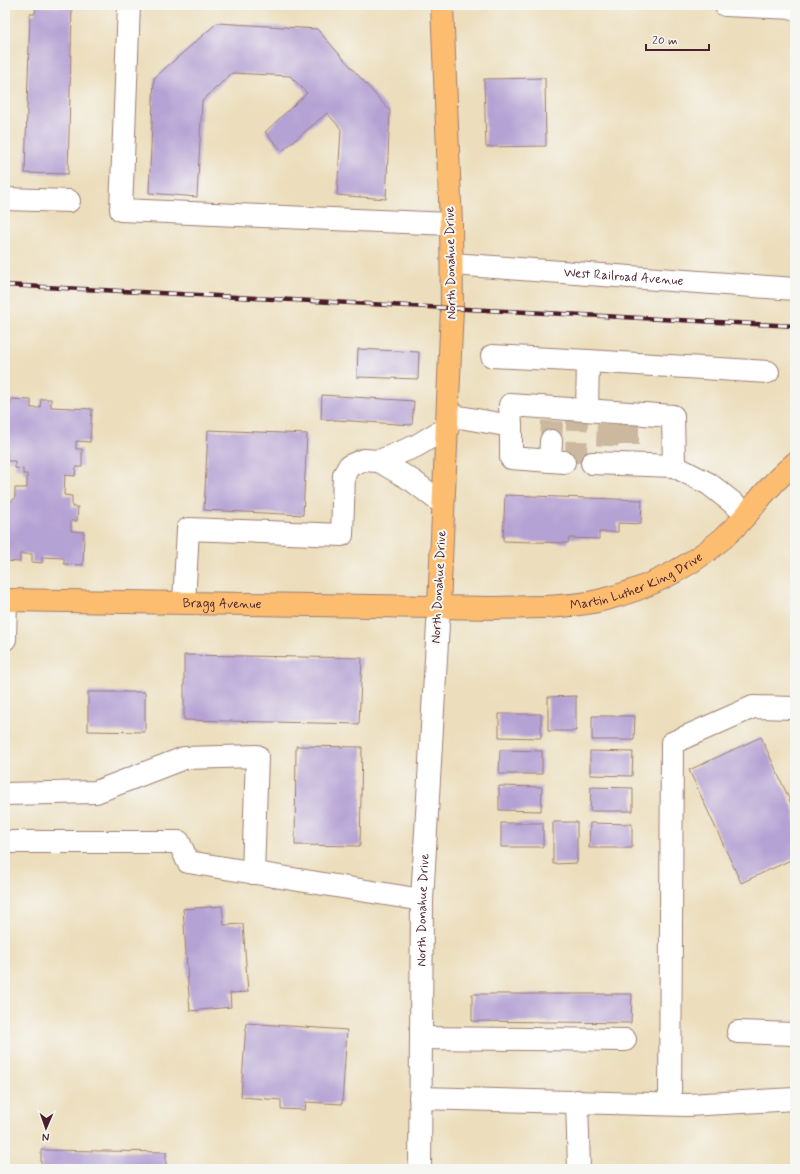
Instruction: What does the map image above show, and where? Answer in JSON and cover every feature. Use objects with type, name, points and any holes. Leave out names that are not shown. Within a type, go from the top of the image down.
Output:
[{"type":"main road","name":"North Donahue Drive","points":[[438,607],[448,421],[452,308],[451,224],[442,5]]},
{"type":"main road","name":"Martin Luther King Drive","points":[[438,607],[495,608],[558,606],[597,601],[636,590],[674,573],[709,550],[738,525],[771,485],[795,462]]},
{"type":"main road","name":"Bragg Avenue","points":[[6,600],[438,607]]},
{"type":"street","points":[[129,5],[121,210],[451,224]]},
{"type":"street","points":[[725,5],[795,8]]},
{"type":"street","points":[[5,199],[69,201]]},
{"type":"street","name":"West Railroad Avenue","points":[[452,264],[795,289]]},
{"type":"street","points":[[492,356],[768,372]]},
{"type":"street","points":[[588,361],[602,416]]},
{"type":"street","points":[[554,438],[510,405],[511,458],[602,416],[673,416],[674,466]]},
{"type":"street","points":[[184,603],[188,529],[342,535],[344,475],[349,466],[363,460],[379,461],[416,446],[448,421],[511,426]]},
{"type":"street","points":[[612,457],[674,466],[709,484],[747,514]]},
{"type":"street","points":[[379,461],[413,481],[443,504]]},
{"type":"street","points":[[5,639],[6,600]]},
{"type":"street","name":"North Donahue Drive","points":[[420,1169],[422,900],[438,607]]},
{"type":"street","points":[[670,1104],[672,743],[753,707],[795,708]]},
{"type":"street","points":[[5,794],[96,792],[184,758],[257,756],[254,873]]},
{"type":"street","points":[[5,842],[179,842],[188,862],[422,900]]},
{"type":"street","points":[[738,1032],[795,1034]]},
{"type":"street","points":[[420,1038],[625,1040]]},
{"type":"street","points":[[420,1098],[688,1105],[795,1099]]},
{"type":"street","points":[[577,1102],[579,1169]]},
{"type":"building","points":[[36,6],[72,7],[68,174],[25,173],[30,14],[35,14]]},
{"type":"building","points":[[217,23],[317,29],[390,111],[386,199],[337,195],[341,129],[327,113],[282,151],[265,132],[307,93],[290,76],[232,73],[202,101],[197,197],[149,193],[154,78]]},
{"type":"building","points":[[545,78],[546,146],[486,147],[484,79]]},
{"type":"building","points":[[358,349],[419,352],[418,379],[357,377]]},
{"type":"building","points":[[322,395],[414,401],[412,425],[321,419]]},
{"type":"building","points":[[11,399],[31,400],[31,408],[40,408],[41,399],[51,399],[51,407],[92,409],[90,442],[76,441],[76,449],[82,449],[82,467],[76,467],[75,476],[65,475],[64,495],[72,496],[72,507],[78,507],[77,521],[71,521],[71,531],[84,532],[83,565],[64,564],[64,558],[42,557],[42,563],[32,562],[32,554],[20,554],[20,562],[5,561],[5,504],[8,504],[15,498],[15,488],[27,488],[27,474],[23,474],[23,469],[15,468],[15,461],[7,461],[7,451],[5,451],[5,405],[11,405]]},
{"type":"building","points":[[208,430],[307,434],[303,515],[204,510]]},
{"type":"building","points":[[505,495],[642,500],[641,524],[618,523],[618,532],[599,532],[599,539],[569,538],[568,543],[503,541]]},
{"type":"building","points":[[184,655],[362,658],[359,724],[184,720]]},
{"type":"building","points":[[88,692],[145,692],[145,732],[88,731]]},
{"type":"building","points":[[576,696],[576,731],[548,731],[548,697]]},
{"type":"building","points":[[499,714],[541,714],[541,738],[499,737]]},
{"type":"building","points":[[592,716],[635,716],[634,740],[592,740]]},
{"type":"building","points":[[761,737],[795,812],[795,858],[741,883],[689,770]]},
{"type":"building","points":[[296,746],[362,747],[360,846],[295,845]]},
{"type":"building","points":[[500,750],[542,751],[542,774],[499,774]]},
{"type":"building","points":[[590,751],[633,752],[632,776],[590,775]]},
{"type":"building","points":[[499,786],[542,787],[541,811],[499,810]]},
{"type":"building","points":[[591,787],[633,788],[633,811],[590,811]]},
{"type":"building","points":[[553,822],[577,822],[577,863],[553,864]]},
{"type":"building","points":[[501,823],[543,823],[543,847],[501,847]]},
{"type":"building","points":[[590,823],[632,824],[632,848],[589,848]]},
{"type":"building","points":[[222,906],[224,925],[243,924],[248,992],[230,993],[231,1007],[190,1011],[183,909]]},
{"type":"building","points":[[472,994],[632,994],[631,1023],[472,1021]]},
{"type":"building","points":[[246,1023],[347,1030],[342,1104],[306,1102],[305,1110],[281,1109],[281,1100],[241,1097]]},
{"type":"building","points":[[41,1150],[166,1152],[166,1169],[41,1169]]},
{"type":"tunnel","points":[[551,441],[552,421]]},
{"type":"tunnel","points":[[576,463],[577,421]]},
{"type":"tunnel","points":[[607,446],[608,422]]},
{"type":"tunnel","points":[[628,423],[628,447]]},
{"type":"railway","points":[[5,285],[795,326]]}]
